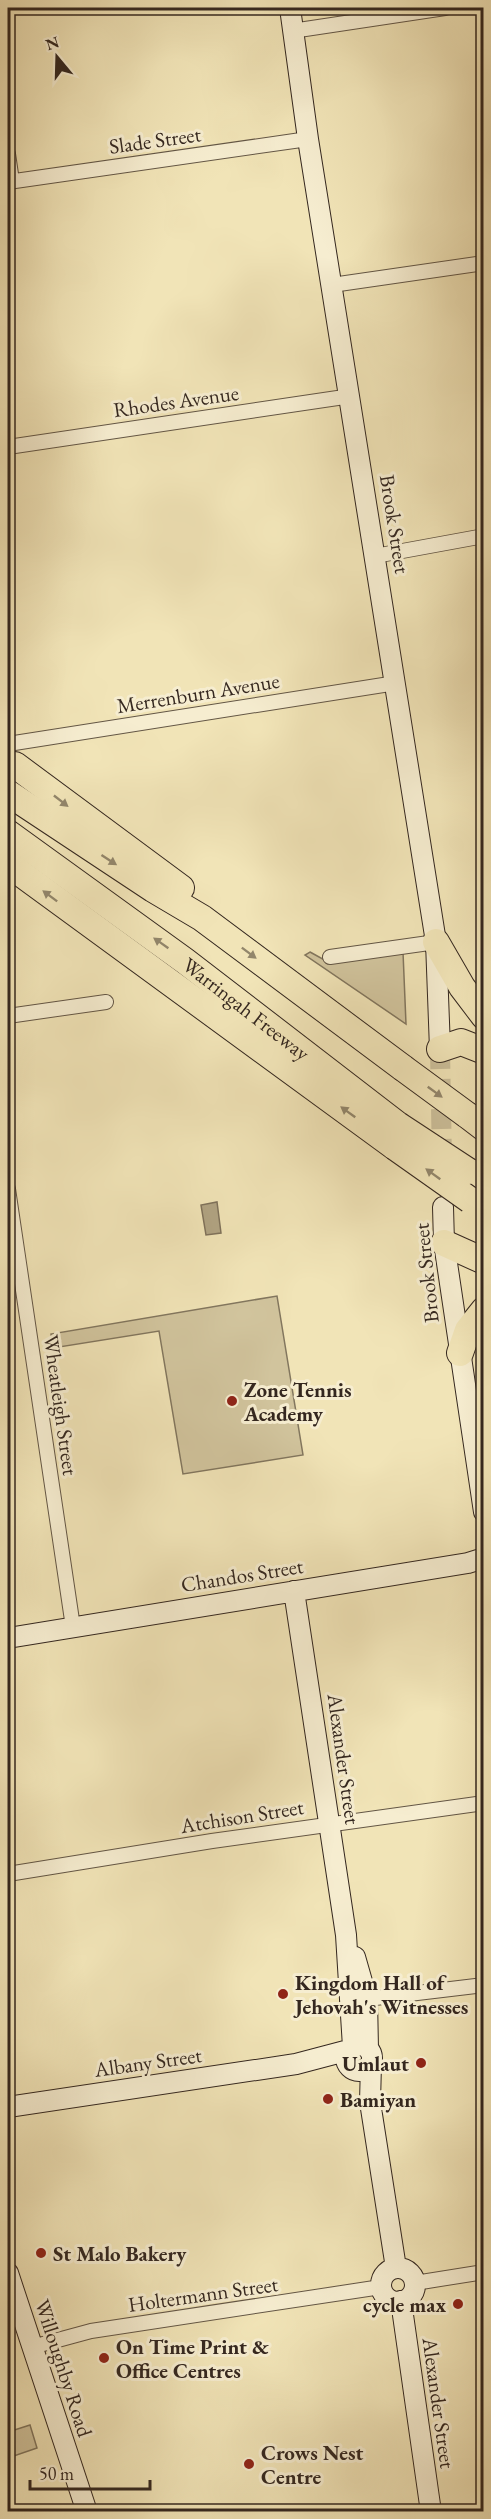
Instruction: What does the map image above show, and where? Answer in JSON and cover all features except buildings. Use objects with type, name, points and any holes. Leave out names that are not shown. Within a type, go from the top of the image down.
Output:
[{"type":"highway","points":[[11,755],[193,897],[202,918]]},
{"type":"highway","points":[[8,793],[153,889],[202,918],[475,1121]]},
{"type":"highway","name":"Warringah Freeway","points":[[8,833],[185,961],[397,1136],[476,1191]]},
{"type":"highway","points":[[8,864],[397,1136]]},
{"type":"highway","points":[[436,942],[462,987],[483,1016]]},
{"type":"highway","points":[[440,1049],[461,1042],[483,1052]]},
{"type":"highway","points":[[444,1243],[483,1261]]},
{"type":"highway","points":[[460,1353],[468,1330],[483,1310]]},
{"type":"main road","name":"Brook Street","points":[[290,8],[308,139],[351,396],[436,942],[440,1049]]},
{"type":"main road","name":"Brook Street","points":[[443,1207],[444,1243],[483,1512]]},
{"type":"main road","name":"Chandos Street","points":[[8,1638],[468,1563],[483,1558]]},
{"type":"main road","name":"Alexander Street","points":[[294,1591],[346,1935],[358,2058],[370,2102],[396,2268]]},
{"type":"main road","name":"Alexander Street","points":[[346,1935],[357,1962],[367,1999],[358,2058]]},
{"type":"main road","name":"Albany Street","points":[[8,2107],[296,2064],[358,2058]]},
{"type":"main road","points":[[396,2268],[408,2272],[415,2283],[412,2295],[401,2301],[388,2299],[381,2287],[385,2274],[396,2268]]},
{"type":"main road","name":"Willoughby Road","points":[[8,2273],[87,2511]]},
{"type":"main road","name":"Alexander Street","points":[[401,2301],[431,2511]]},
{"type":"street","points":[[292,32],[445,8]]},
{"type":"street","name":"Slade Street","points":[[10,182],[308,139]]},
{"type":"street","points":[[8,154],[10,182]]},
{"type":"street","points":[[332,285],[483,262]]},
{"type":"street","name":"Rhodes Avenue","points":[[8,447],[351,396]]},
{"type":"street","points":[[375,556],[483,536]]},
{"type":"street","name":"Merrenburn Avenue","points":[[11,755],[45,738],[396,683]]},
{"type":"street","points":[[330,957],[436,942]]},
{"type":"street","points":[[8,1016],[105,1002]]},
{"type":"street","name":"Wheatleigh Street","points":[[8,1189],[73,1627]]},
{"type":"street","name":"Atchison Street","points":[[8,1874],[483,1803]]},
{"type":"street","points":[[367,1999],[483,1985]]},
{"type":"street","points":[[415,2283],[483,2272]]},
{"type":"street","name":"Holtermann Street","points":[[32,2347],[91,2331],[381,2287]]},
{"type":"shaded area","points":[[310,952],[328,962],[403,952],[406,1024],[305,955]]},
{"type":"shaded area","points":[[217,1202],[221,1233],[206,1235],[201,1205]]},
{"type":"shaded area","name":"Zone Tennis Academy","points":[[277,1296],[303,1455],[183,1474],[159,1331],[53,1348],[51,1334]]},
{"type":"shaded area","points":[[30,2425],[37,2448],[8,2458],[8,2432]]},
{"type":"tunnel","points":[[440,1049],[442,1163]]},
{"type":"place","name":"Zone Tennis Academy","points":[[232,1401]]},
{"type":"place","name":"Kingdom Hall of Jehovah's Witnesses","points":[[283,1994]]},
{"type":"place","name":"Umlaut","points":[[421,2063]]},
{"type":"place","name":"Bamiyan","points":[[328,2099]]},
{"type":"place","name":"St Malo Bakery","points":[[41,2253]]},
{"type":"place","name":"cycle max","points":[[458,2304]]},
{"type":"place","name":"On Time Print & Office Centres","points":[[104,2358]]},
{"type":"place","name":"Crows Nest Centre","points":[[249,2464]]}]
